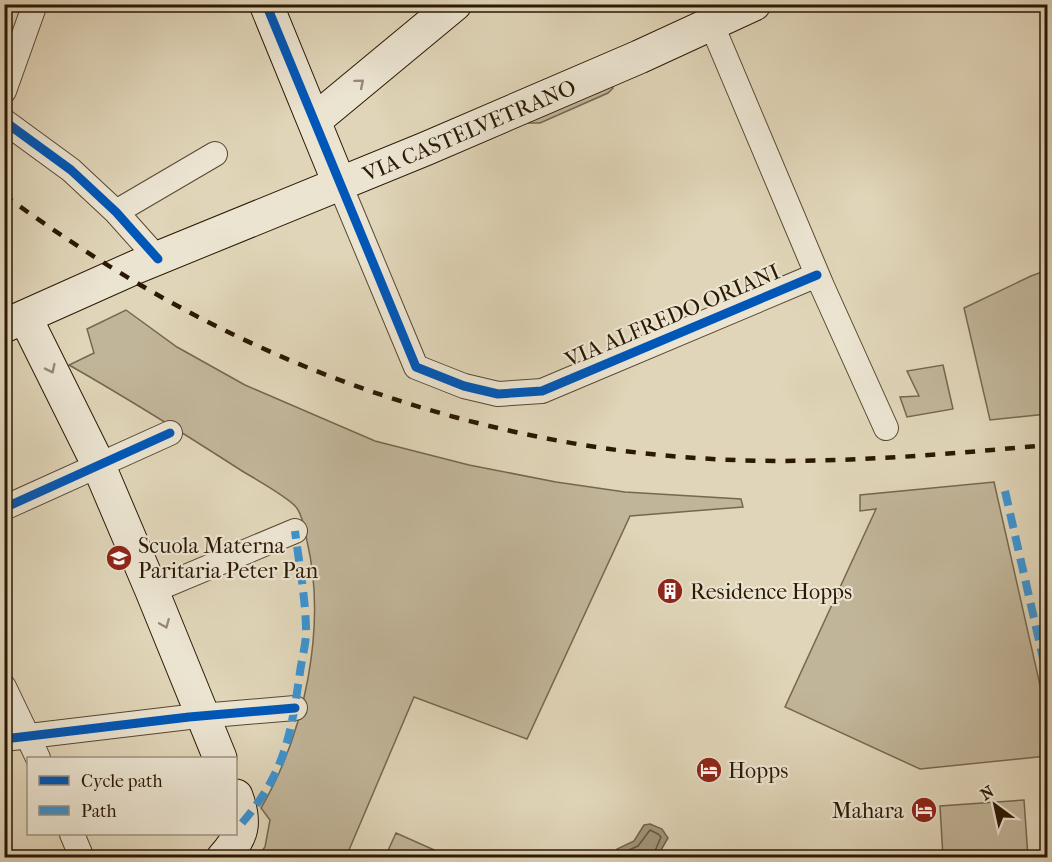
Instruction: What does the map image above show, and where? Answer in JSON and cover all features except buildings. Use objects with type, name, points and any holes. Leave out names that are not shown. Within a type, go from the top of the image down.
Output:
[{"type":"main road","points":[[266,4],[340,185]]},
{"type":"main road","points":[[315,120],[455,4]]},
{"type":"main road","name":"VIA CASTELVETRANO","points":[[15,321],[639,57],[754,4]]},
{"type":"main road","points":[[15,321],[98,464],[219,757]]},
{"type":"main road","points":[[223,858],[241,834],[242,823],[237,799]]},
{"type":"street","points":[[4,91],[35,4]]},
{"type":"street","points":[[711,23],[817,275],[886,428]]},
{"type":"street","points":[[4,121],[71,170],[116,212],[153,261]]},
{"type":"street","points":[[116,212],[214,154]]},
{"type":"street","name":"VIA ALFREDO ORIANI","points":[[340,185],[416,368],[464,386],[498,394],[542,391],[817,275]]},
{"type":"street","points":[[4,508],[170,433]]},
{"type":"street","points":[[152,591],[295,531]]},
{"type":"street","points":[[4,687],[37,757]]},
{"type":"street","points":[[4,739],[202,716],[295,708]]},
{"type":"street","points":[[72,835],[82,858]]},
{"type":"shaded area","points":[[611,83],[613,88],[608,93],[540,123],[528,123],[526,119]]},
{"type":"shaded area","points":[[1047,270],[1047,414],[990,420],[964,308]]},
{"type":"shaded area","points":[[126,310],[177,347],[245,385],[375,441],[469,465],[556,482],[625,492],[741,499],[743,507],[630,516],[527,739],[414,697],[346,857],[257,857],[265,847],[270,820],[261,808],[290,747],[308,678],[313,643],[313,574],[303,523],[296,507],[278,493],[69,365],[94,353],[87,329]]},
{"type":"shaded area","points":[[943,365],[953,409],[907,417],[900,397],[919,396],[907,371]]},
{"type":"shaded area","points":[[994,482],[1047,716],[1047,756],[920,769],[785,707],[876,509],[860,511],[860,495]]},
{"type":"shaded area","points":[[1024,800],[1028,857],[943,857],[940,806]]},
{"type":"shaded area","points":[[396,833],[450,857],[385,857]]},
{"type":"water","points":[[650,824],[662,829],[668,838],[657,857],[616,857],[614,853],[617,849],[634,841],[644,825]]},
{"type":"railway","points":[[4,195],[112,268],[168,301],[279,356],[391,398],[507,430],[624,451],[728,460],[865,459],[1048,445]]},
{"type":"marked path","points":[[1005,491],[1048,680]]},
{"type":"marked path","points":[[242,823],[268,787],[277,770],[293,715],[306,632],[295,531]]},
{"type":"cycle path","points":[[266,4],[416,367],[464,386],[498,394],[542,391],[817,275]]},
{"type":"cycle path","points":[[4,121],[71,170],[116,212],[158,259]]},
{"type":"cycle path","points":[[4,508],[170,433]]},
{"type":"cycle path","points":[[4,739],[189,717],[295,708]]},
{"type":"place","name":"Scuola Materna Paritaria Peter Pan","points":[[119,558]]},
{"type":"place","name":"Residence Hopps","points":[[670,591]]},
{"type":"place","name":"Hopps","points":[[709,770]]},
{"type":"place","name":"Mahara","points":[[924,810]]}]
